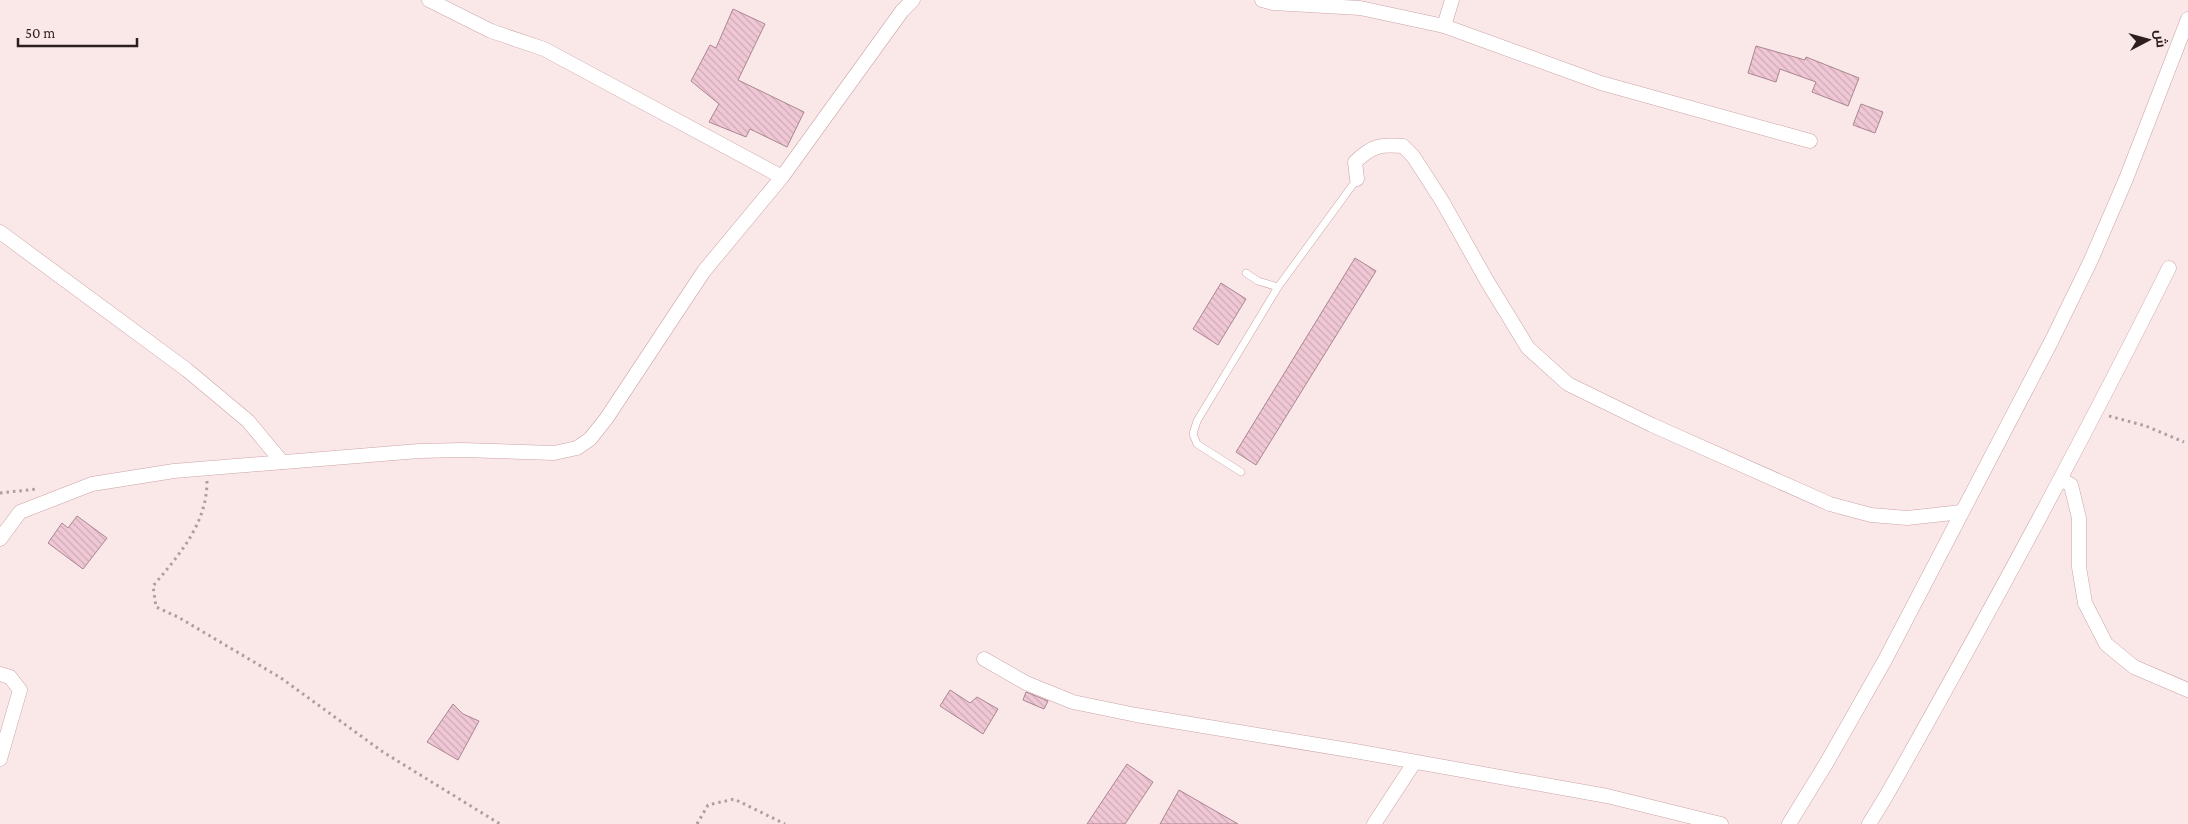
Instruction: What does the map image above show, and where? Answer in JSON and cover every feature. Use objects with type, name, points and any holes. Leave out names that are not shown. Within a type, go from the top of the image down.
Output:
[{"type":"street","points":[[429,0],[491,31],[544,49],[782,177]]},
{"type":"street","points":[[0,538],[20,512],[92,484],[174,471],[418,451],[462,450],[537,454],[554,453],[577,448],[590,439],[606,419],[704,271],[782,177],[902,11],[913,0]]},
{"type":"street","points":[[1262,0],[1273,3],[1360,8],[1444,26],[1601,83],[1810,141]]},
{"type":"street","points":[[1444,26],[1452,0]]},
{"type":"street","points":[[1789,824],[1885,660],[2091,260],[2126,179],[2188,19]]},
{"type":"street","points":[[1357,178],[1355,162],[1367,151],[1376,146],[1403,146],[1413,156],[1442,201],[1487,282],[1528,348],[1568,384],[1644,421],[1830,504],[1871,515],[1907,518],[1962,512]]},
{"type":"street","points":[[0,232],[194,377],[248,421],[282,462]]},
{"type":"street","points":[[1873,823],[2061,480],[2169,268]]},
{"type":"street","points":[[2061,480],[2072,485],[2078,518],[2079,567],[2085,603],[2106,644],[2134,667],[2188,690]]},
{"type":"street","points":[[984,659],[1026,683],[1073,702],[1136,715],[1607,796],[1721,824]]},
{"type":"street","points":[[0,674],[10,677],[20,690],[0,759]]},
{"type":"street","points":[[1374,824],[1414,763]]},
{"type":"lane","points":[[1240,472],[1197,444],[1194,434],[1197,421],[1278,287],[1357,178]]},
{"type":"lane","points":[[1246,274],[1258,281],[1278,287]]},
{"type":"path","points":[[2096,413],[2146,426],[2184,442]]},
{"type":"path","points":[[207,468],[207,496],[196,529],[175,560],[152,586],[156,607],[178,617],[281,678],[383,752],[500,824]]},
{"type":"path","points":[[697,824],[708,805],[734,799],[785,824]]},
{"type":"building","points":[[733,9],[765,24],[738,80],[804,112],[787,147],[750,129],[746,137],[709,122],[719,104],[691,81],[710,45],[716,48]]},
{"type":"building","points":[[1756,46],[1805,60],[1806,57],[1859,78],[1848,106],[1812,92],[1816,82],[1780,69],[1776,82],[1748,73]]},
{"type":"building","points":[[1861,104],[1883,112],[1875,133],[1853,125]]},
{"type":"building","points":[[1355,258],[1376,271],[1256,465],[1236,452]]},
{"type":"building","points":[[1221,283],[1246,299],[1218,345],[1193,329]]},
{"type":"building","points":[[77,516],[107,538],[83,569],[48,543],[62,523],[68,528]]},
{"type":"building","points":[[950,690],[970,703],[977,697],[998,709],[983,734],[940,706]]},
{"type":"building","points":[[1026,692],[1048,701],[1044,709],[1023,700]]},
{"type":"building","points":[[453,704],[463,714],[479,721],[458,760],[427,742]]},
{"type":"building","points":[[1127,764],[1153,782],[1125,824],[1087,824]]},
{"type":"building","points":[[1179,790],[1238,824],[1160,824]]}]
